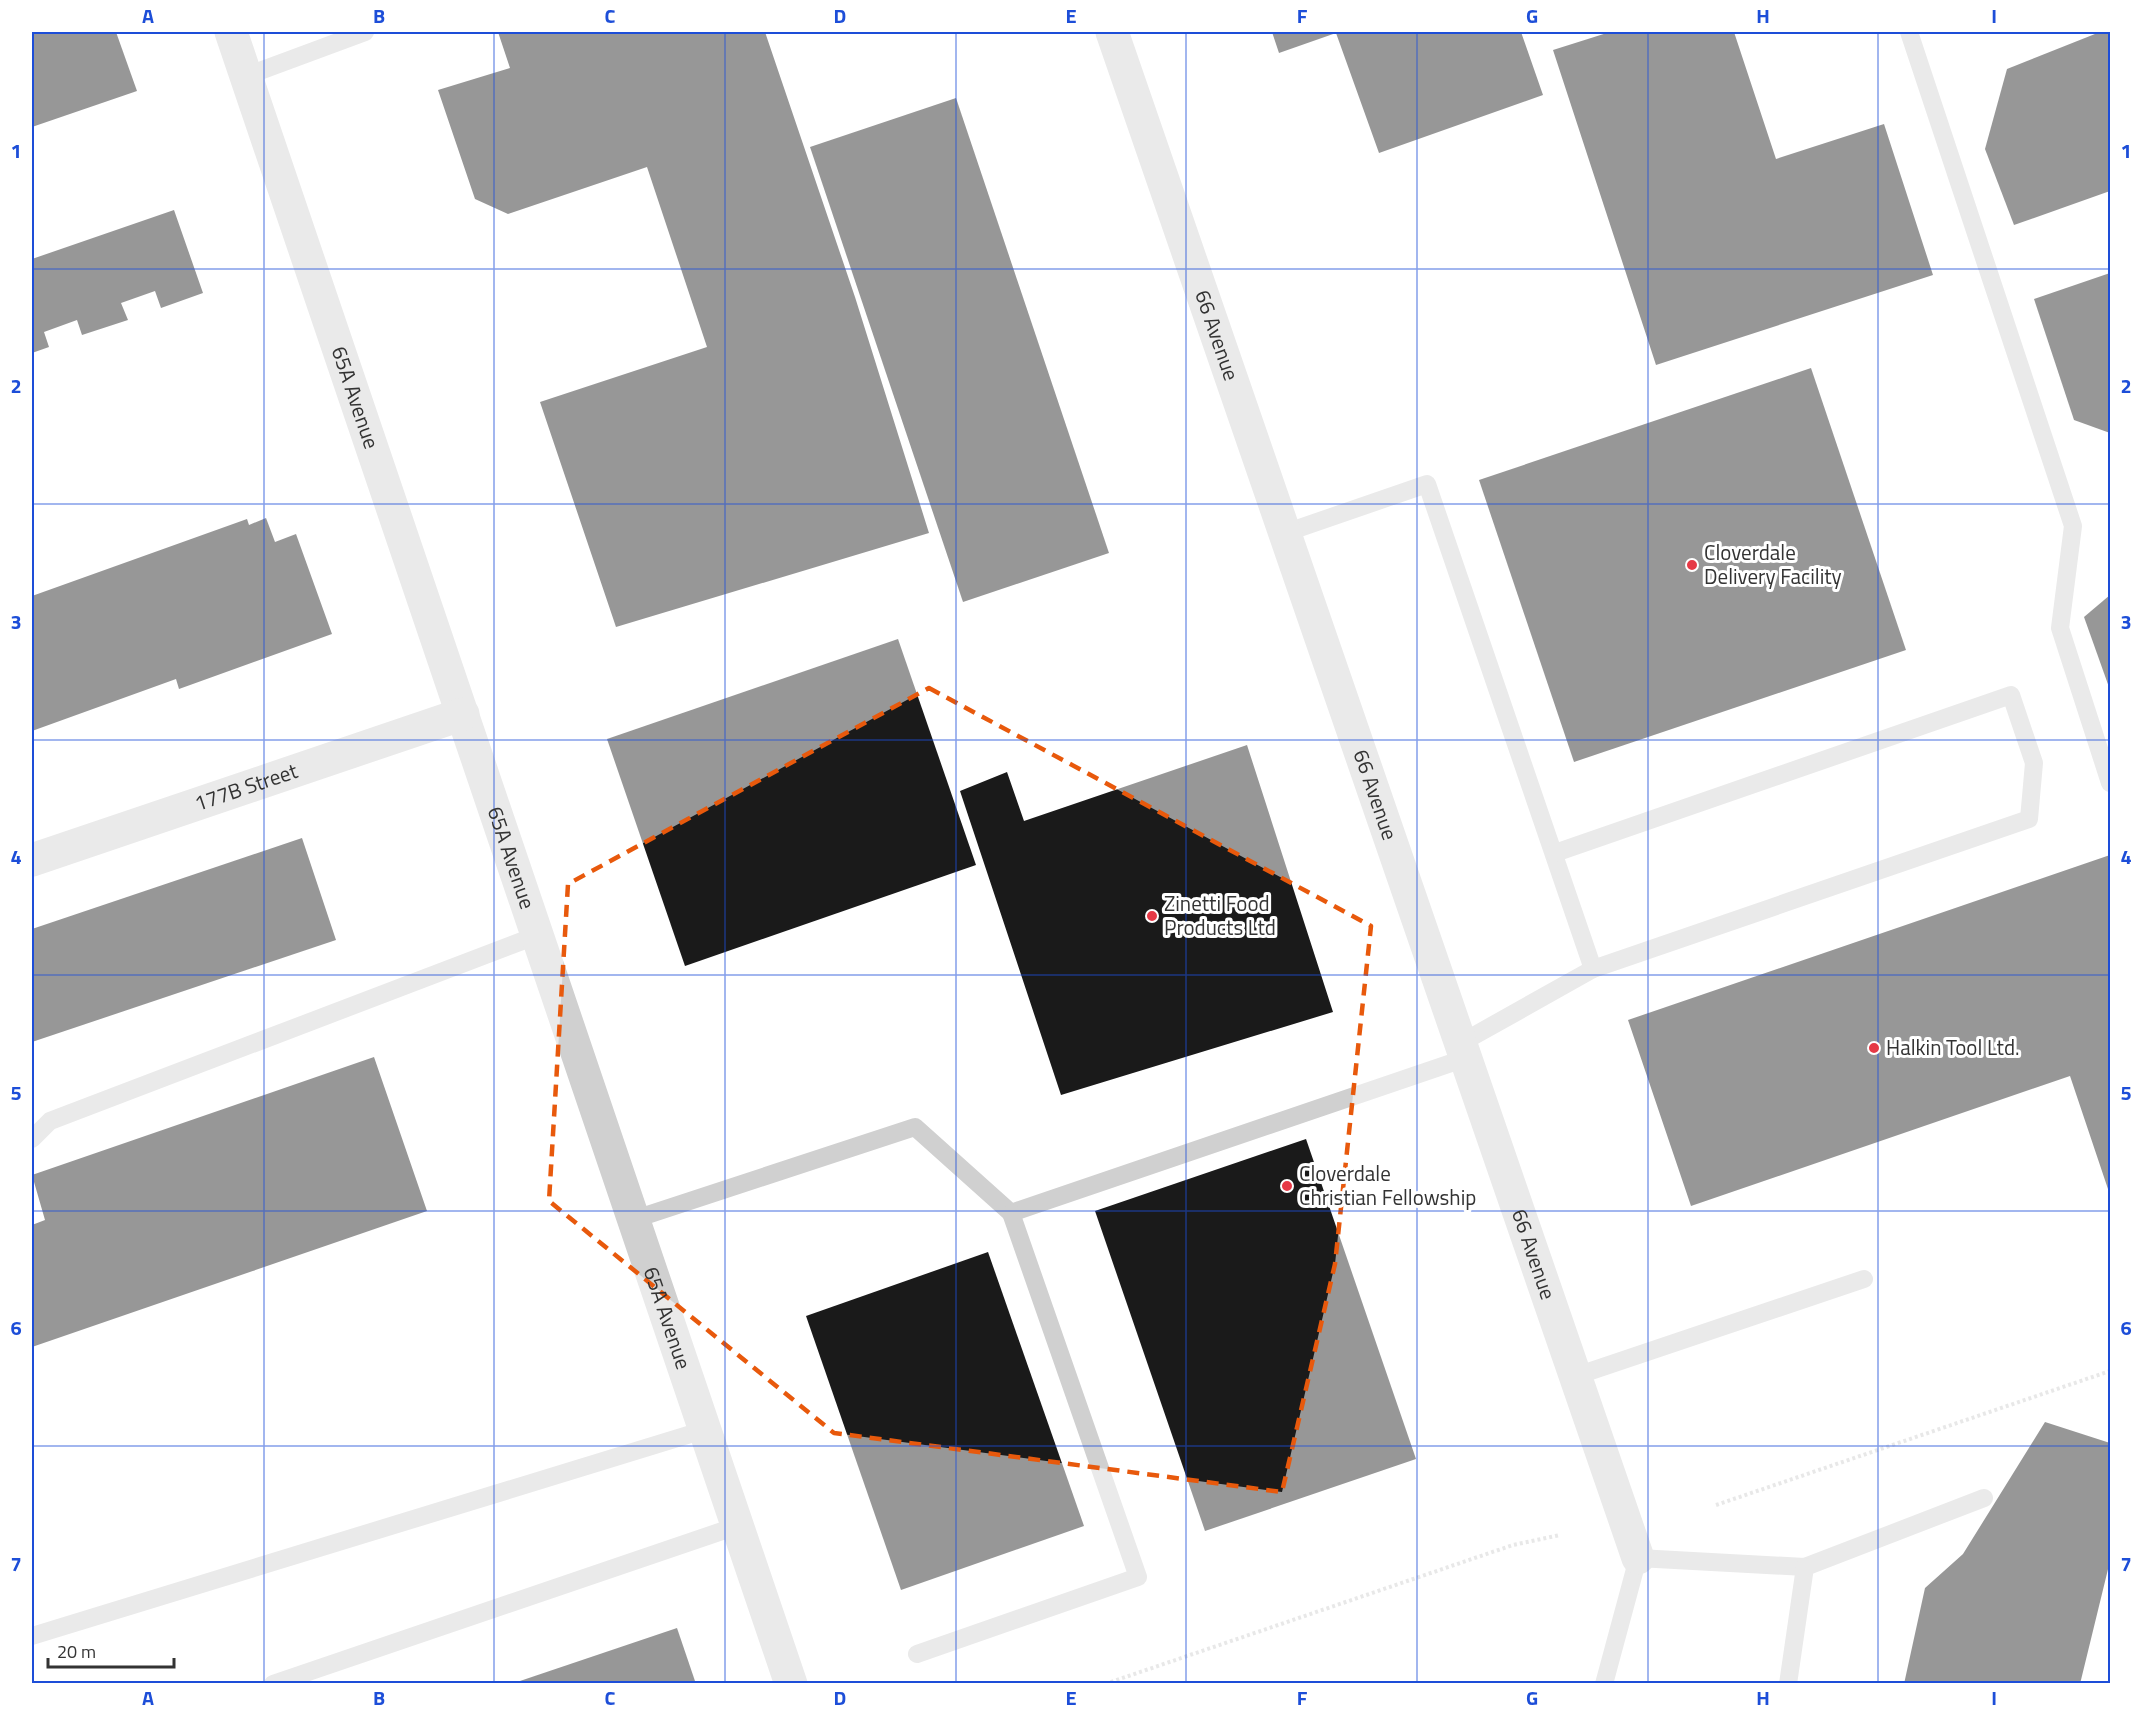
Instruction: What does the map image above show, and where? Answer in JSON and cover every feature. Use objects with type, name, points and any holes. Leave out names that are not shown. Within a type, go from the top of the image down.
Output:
[{"type":"street","name":"65A Avenue","points":[[231,32],[538,935],[632,1220],[791,1683]]},
{"type":"street","name":"66 Avenue","points":[[1112,32],[1638,1558]]},
{"type":"street","name":"177B Street","points":[[32,860],[463,714]]},
{"type":"lane","points":[[246,76],[365,32]]},
{"type":"lane","points":[[1909,32],[2073,526],[2060,628],[2110,783]]},
{"type":"lane","points":[[1285,533],[1427,484],[1593,969]]},
{"type":"lane","points":[[1011,1213],[1464,1051],[1593,969],[2029,819],[2034,763],[2011,695],[1555,853]]},
{"type":"lane","points":[[32,1139],[50,1121],[538,935]]},
{"type":"lane","points":[[632,1220],[915,1127],[1011,1213],[1138,1577],[917,1654]]},
{"type":"lane","points":[[1576,1376],[1864,1279]]},
{"type":"lane","points":[[32,1636],[704,1430]]},
{"type":"lane","points":[[1604,1683],[1638,1558],[1805,1567],[1984,1498]]},
{"type":"lane","points":[[273,1683],[737,1526]]},
{"type":"lane","points":[[1788,1683],[1805,1567]]},
{"type":"path","points":[[1716,1505],[2110,1371]]},
{"type":"path","points":[[1105,1683],[1513,1545],[1560,1535]]},
{"type":"highlighted area","points":[[929,688],[1371,926],[1335,1264],[1282,1492],[834,1433],[549,1201],[568,884]]},
{"type":"building","points":[[32,32],[116,32],[137,91],[32,127]]},
{"type":"building","points":[[498,32],[765,32],[855,297],[929,533],[616,627],[540,402],[707,347],[647,167],[508,214],[475,199],[438,90],[510,68]]},
{"type":"building","points":[[1272,32],[1521,32],[1543,95],[1379,153],[1336,33],[1279,53]]},
{"type":"building","points":[[1610,32],[1734,32],[1776,159],[1884,124],[1933,275],[1656,365],[1553,50]]},
{"type":"building","points":[[2100,32],[2110,32],[2110,191],[2014,225],[1985,149],[2007,69]]},
{"type":"building","points":[[956,98],[1109,553],[963,602],[810,147]]},
{"type":"building","points":[[174,210],[203,293],[161,308],[155,291],[121,303],[128,320],[82,335],[77,320],[44,332],[49,347],[32,353],[32,259]]},
{"type":"building","points":[[2110,273],[2110,433],[2074,420],[2034,299]]},
{"type":"building","name":"Cloverdale Delivery Facility","points":[[1811,368],[1906,650],[1574,762],[1479,480]]},
{"type":"building","points":[[266,518],[275,542],[296,534],[332,634],[179,689],[176,679],[32,731],[32,596],[247,519],[249,525]]},
{"type":"building","points":[[2110,595],[2110,690],[2084,617]]},
{"type":"building","points":[[898,639],[976,865],[685,966],[607,739]]},
{"type":"building","name":"Zinetti Food Products Ltd","points":[[1247,745],[1333,1012],[1061,1095],[960,791],[1007,772],[1024,821]]},
{"type":"building","points":[[302,838],[336,940],[32,1042],[32,929]]},
{"type":"building","name":"Halkin Tool Ltd.","points":[[2110,855],[2110,1195],[2070,1076],[1691,1206],[1628,1020]]},
{"type":"building","points":[[374,1057],[427,1211],[32,1347],[32,1225],[45,1220],[32,1175]]},
{"type":"building","points":[[1306,1139],[1416,1459],[1205,1531],[1095,1211]]},
{"type":"building","points":[[988,1252],[1084,1526],[901,1590],[806,1316]]},
{"type":"building","points":[[2045,1422],[2110,1443],[2110,1561],[2080,1684],[1904,1684],[1925,1588],[1963,1554]]},
{"type":"building","points":[[677,1628],[696,1684],[514,1684],[514,1683]]},
{"type":"place","name":"Cloverdale Delivery Facility","points":[[1692,565]]},
{"type":"place","name":"Zinetti Food Products Ltd","points":[[1152,916]]},
{"type":"place","name":"Halkin Tool Ltd.","points":[[1874,1048]]},
{"type":"place","name":"Cloverdale Christian Fellowship","points":[[1287,1186]]}]
